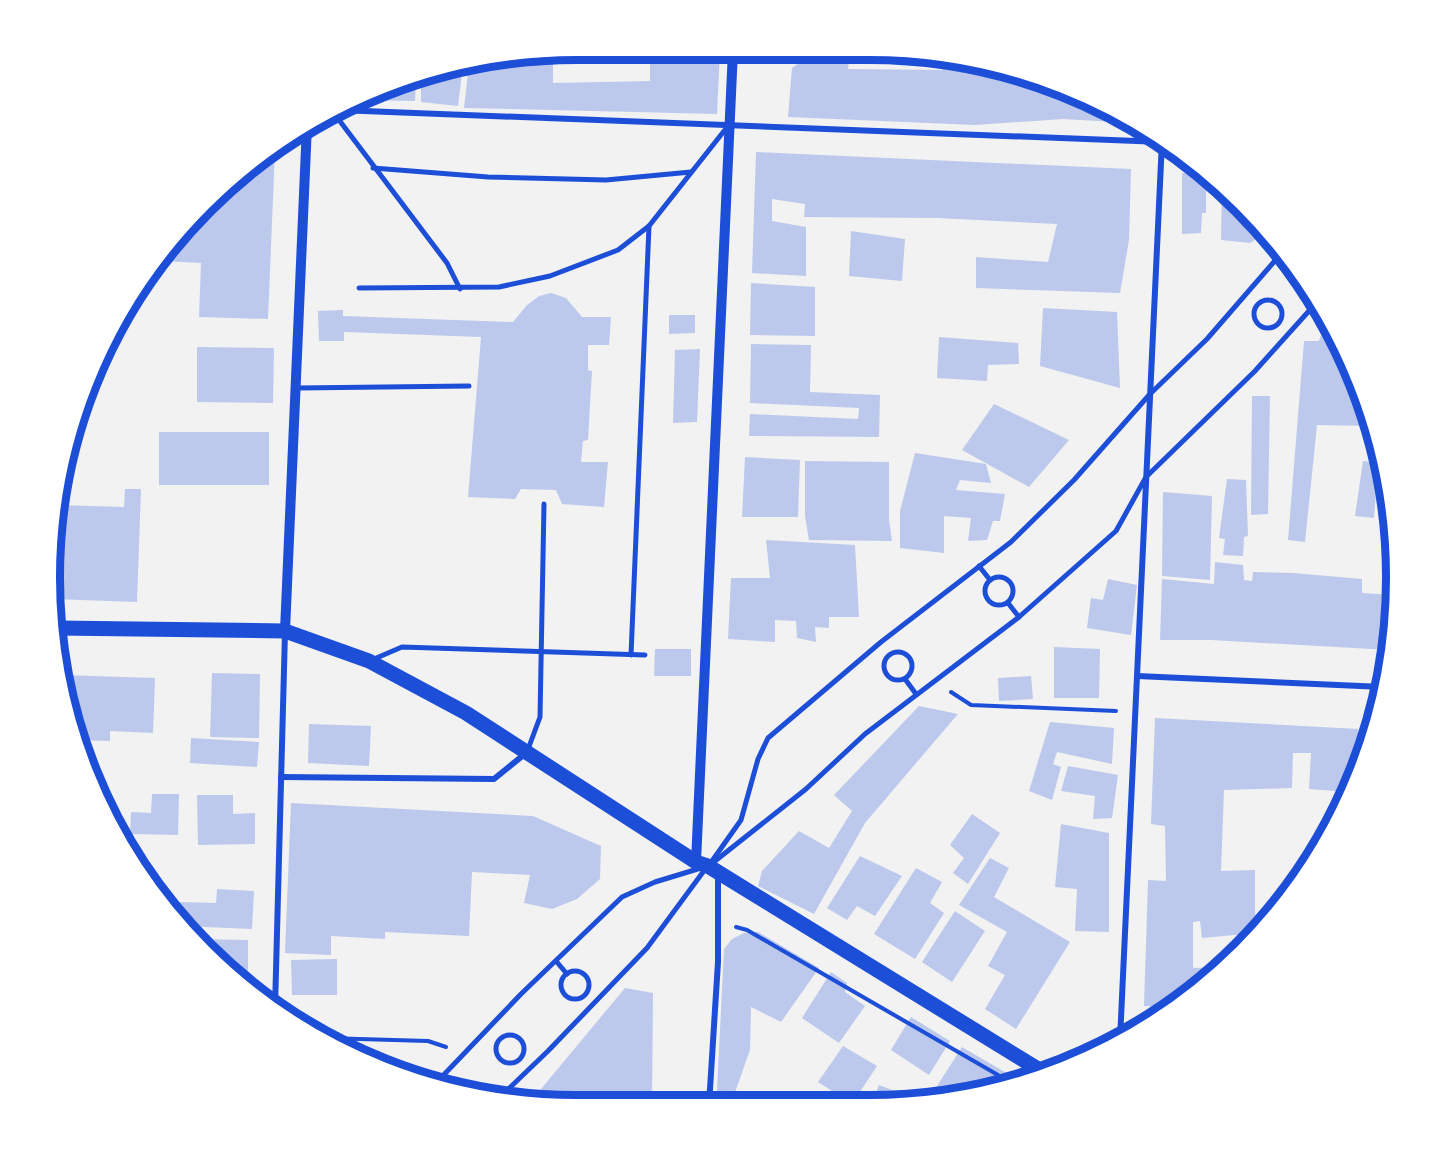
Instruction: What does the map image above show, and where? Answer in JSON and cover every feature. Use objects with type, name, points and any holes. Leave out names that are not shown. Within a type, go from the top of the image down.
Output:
[{"type":"main road","points":[[63,628],[285,631],[369,661],[466,713],[707,867],[1036,1068]]},
{"type":"street","points":[[709,1095],[718,962],[707,867],[732,60]]},
{"type":"street","points":[[354,111],[1145,140]]},
{"type":"street","points":[[338,119],[447,263],[460,289]]},
{"type":"street","points":[[359,288],[499,287],[550,276],[618,250],[649,226],[729,125]]},
{"type":"street","points":[[274,997],[285,631],[307,137]]},
{"type":"street","points":[[1120,1029],[1162,151]]},
{"type":"street","points":[[373,168],[488,177],[606,180],[691,172]]},
{"type":"street","points":[[631,655],[649,226]]},
{"type":"street","points":[[507,1090],[594,1005],[647,948],[741,819],[758,759],[768,738],[881,642],[1011,542],[1074,480],[1150,393],[1207,339],[1276,258]]},
{"type":"street","points":[[1249,291],[1259,302]]},
{"type":"street","points":[[1268,299],[1280,305],[1282,314],[1279,323],[1270,328],[1257,323],[1254,310],[1259,302],[1268,299]]},
{"type":"street","points":[[441,1076],[622,897],[655,882],[707,867],[806,789],[865,734],[1018,617],[1116,531],[1146,477],[1255,371],[1311,309]]},
{"type":"street","points":[[1279,323],[1289,333]]},
{"type":"street","points":[[297,388],[469,386]]},
{"type":"street","points":[[281,777],[494,779],[527,753],[540,717],[544,504]]},
{"type":"street","points":[[979,566],[990,580]]},
{"type":"street","points":[[990,580],[1003,577],[1011,583],[1013,592],[1008,603]]},
{"type":"street","points":[[990,580],[985,592],[988,600],[996,605],[1008,603]]},
{"type":"street","points":[[1008,603],[1018,617]]},
{"type":"street","points":[[881,642],[889,655]]},
{"type":"street","points":[[369,661],[402,647],[645,655]]},
{"type":"street","points":[[903,652],[910,657],[913,667],[905,679],[896,680],[887,675],[885,662],[889,655],[903,652]]},
{"type":"street","points":[[1137,676],[1374,687]]},
{"type":"street","points":[[905,679],[916,694]]},
{"type":"street","points":[[556,961],[567,974]]},
{"type":"street","points":[[575,971],[587,977],[590,986],[586,995],[573,1000],[564,994],[561,982],[567,974],[575,971]]},
{"type":"street","points":[[586,995],[594,1005]]},
{"type":"street","points":[[489,1027],[500,1038]]},
{"type":"street","points":[[514,1035],[521,1040],[524,1050],[520,1059],[507,1063],[499,1058],[495,1050],[500,1038],[514,1035]]},
{"type":"street","points":[[520,1059],[529,1069]]},
{"type":"path","points":[[938,678],[955,695],[971,705],[1135,712]]},
{"type":"path","points":[[726,930],[734,927],[747,930],[1002,1077]]},
{"type":"path","points":[[342,1039],[429,1041],[451,1050],[459,1058]]},
{"type":"building","points":[[650,60],[720,60],[717,114],[464,108],[468,72],[510,64],[553,61],[553,83],[650,81]]},
{"type":"building","points":[[803,60],[849,60],[848,69],[943,70],[943,65],[1035,87],[1067,99],[1114,122],[1063,119],[975,125],[788,117],[792,68]]},
{"type":"building","points":[[462,74],[458,106],[421,102],[421,84]]},
{"type":"building","points":[[416,86],[415,101],[376,100]]},
{"type":"building","points":[[756,152],[1131,169],[1129,240],[1120,293],[976,288],[976,257],[1048,262],[1057,224],[937,218],[804,217],[805,204],[772,199],[772,221],[806,227],[806,276],[752,273]]},
{"type":"building","points":[[275,158],[268,319],[199,317],[201,263],[168,261],[188,236],[236,188]]},
{"type":"building","points":[[1182,173],[1192,173],[1206,185],[1206,213],[1202,213],[1201,233],[1182,234]]},
{"type":"building","points":[[1222,200],[1259,237],[1250,243],[1221,240]]},
{"type":"building","points":[[851,231],[905,239],[902,281],[849,276]]},
{"type":"building","points":[[751,283],[815,287],[815,336],[750,335]]},
{"type":"building","points":[[551,293],[566,298],[582,317],[611,317],[609,345],[588,345],[588,370],[592,371],[588,440],[583,441],[581,462],[608,462],[604,507],[562,504],[556,490],[521,489],[515,499],[468,497],[481,337],[344,332],[344,341],[319,341],[318,311],[343,310],[343,316],[513,322],[527,305],[539,296]]},
{"type":"building","points":[[1043,308],[1117,312],[1120,388],[1040,366]]},
{"type":"building","points":[[669,315],[695,315],[695,333],[669,334]]},
{"type":"building","points":[[1323,330],[1347,379],[1363,426],[1317,425],[1305,542],[1288,540],[1304,341],[1319,341]]},
{"type":"building","points":[[939,337],[1018,343],[1019,364],[988,365],[987,381],[937,378]]},
{"type":"building","points":[[751,344],[811,345],[810,392],[880,395],[879,437],[749,436],[750,414],[858,419],[859,408],[750,403]]},
{"type":"building","points":[[197,347],[274,348],[273,403],[197,402]]},
{"type":"building","points":[[700,349],[697,422],[673,423],[675,350]]},
{"type":"building","points":[[1252,396],[1270,396],[1268,514],[1251,515]]},
{"type":"building","points":[[994,404],[1069,440],[1029,487],[962,450]]},
{"type":"building","points":[[159,432],[269,432],[269,485],[159,485]]},
{"type":"building","points":[[915,453],[986,464],[991,483],[960,480],[956,490],[1005,494],[1000,521],[993,521],[987,540],[968,541],[971,518],[944,516],[944,553],[900,548],[900,511]]},
{"type":"building","points":[[745,457],[800,460],[798,517],[742,517]]},
{"type":"building","points":[[805,461],[889,462],[889,520],[892,541],[809,540],[805,516]]},
{"type":"building","points":[[1363,461],[1372,462],[1377,481],[1374,518],[1355,516]]},
{"type":"building","points":[[1227,479],[1246,480],[1248,536],[1244,537],[1243,556],[1223,555],[1225,539],[1219,538]]},
{"type":"building","points":[[125,489],[141,489],[137,602],[61,599],[61,544],[65,505],[124,507]]},
{"type":"building","points":[[1163,492],[1212,496],[1210,580],[1162,576]]},
{"type":"building","points":[[766,540],[855,545],[859,617],[829,617],[829,628],[815,627],[816,642],[797,638],[796,621],[775,620],[775,642],[728,639],[731,578],[770,578]]},
{"type":"building","points":[[1215,562],[1243,565],[1244,580],[1252,581],[1253,572],[1362,579],[1362,593],[1386,594],[1381,650],[1211,640],[1160,640],[1162,579],[1214,584]]},
{"type":"building","points":[[1108,579],[1137,585],[1131,635],[1087,628],[1091,598],[1103,600]]},
{"type":"building","points":[[1054,647],[1100,649],[1099,698],[1054,698]]},
{"type":"building","points":[[655,649],[691,649],[691,676],[654,676]]},
{"type":"building","points":[[212,673],[260,674],[259,738],[210,737]]},
{"type":"building","points":[[69,675],[155,678],[153,733],[110,731],[110,741],[86,740]]},
{"type":"building","points":[[1031,676],[1033,699],[999,701],[998,678]]},
{"type":"building","points":[[919,706],[958,714],[865,823],[814,914],[758,886],[762,871],[799,831],[829,848],[852,811],[834,795]]},
{"type":"building","points":[[1155,718],[1358,729],[1358,747],[1340,791],[1309,789],[1311,753],[1293,753],[1292,788],[1224,790],[1221,871],[1255,870],[1255,922],[1243,934],[1202,938],[1200,921],[1193,922],[1193,968],[1209,967],[1158,1007],[1144,1006],[1148,880],[1166,881],[1165,826],[1151,824]]},
{"type":"building","points":[[1050,722],[1114,728],[1112,764],[1057,752],[1053,764],[1061,767],[1052,800],[1029,791]]},
{"type":"building","points":[[309,724],[371,726],[369,766],[308,763]]},
{"type":"building","points":[[191,738],[259,742],[257,767],[190,763]]},
{"type":"building","points":[[1068,766],[1118,775],[1112,818],[1093,819],[1095,796],[1061,791]]},
{"type":"building","points":[[152,794],[179,794],[178,835],[130,834],[131,812],[151,813]]},
{"type":"building","points":[[197,795],[233,795],[233,814],[255,813],[255,844],[198,845]]},
{"type":"building","points":[[291,803],[533,816],[601,846],[600,879],[577,899],[552,909],[524,903],[530,875],[472,872],[469,936],[385,932],[385,939],[331,936],[331,955],[285,953]]},
{"type":"building","points":[[972,814],[1000,833],[968,884],[953,873],[964,858],[950,845]]},
{"type":"building","points":[[1061,824],[1109,833],[1109,932],[1075,931],[1077,889],[1055,887]]},
{"type":"building","points":[[860,856],[902,876],[875,916],[857,906],[847,920],[827,908]]},
{"type":"building","points":[[990,858],[1009,868],[994,897],[1070,942],[1016,1029],[985,1009],[1005,975],[988,966],[1007,932],[959,905]]},
{"type":"building","points":[[916,868],[942,882],[930,903],[944,913],[915,959],[874,934]]},
{"type":"building","points":[[217,889],[254,891],[252,929],[196,927],[179,908],[179,902],[216,903]]},
{"type":"building","points":[[955,911],[985,931],[952,982],[922,962]]},
{"type":"building","points":[[758,932],[819,968],[781,1022],[751,1007],[750,1050],[734,1095],[726,1095],[717,1091],[724,949],[732,939],[744,933]]},
{"type":"building","points":[[208,939],[248,940],[248,977]]},
{"type":"building","points":[[337,959],[337,995],[292,995],[291,960]]},
{"type":"building","points":[[831,972],[847,983],[845,992],[865,1006],[839,1043],[802,1018]]},
{"type":"building","points":[[625,988],[653,993],[652,1095],[537,1093]]},
{"type":"building","points":[[911,1017],[950,1041],[929,1075],[891,1050]]},
{"type":"building","points":[[843,1046],[877,1066],[858,1095],[838,1095],[818,1082]]},
{"type":"building","points":[[962,1047],[1010,1075],[969,1085],[934,1091]]},
{"type":"building","points":[[879,1085],[903,1094],[902,1094],[875,1095]]}]
